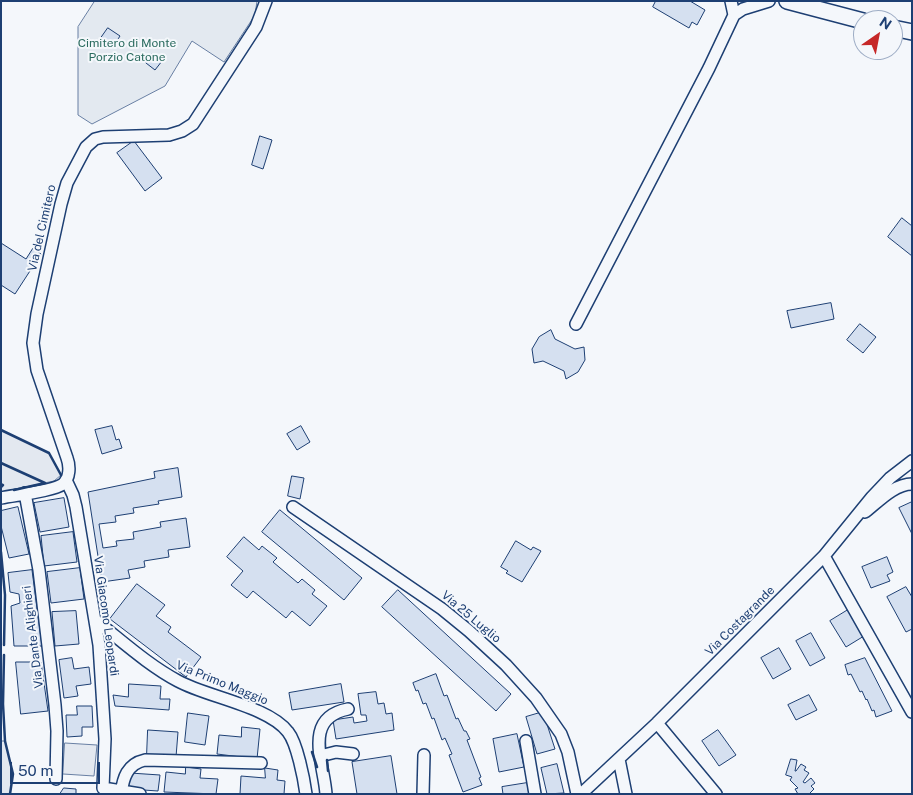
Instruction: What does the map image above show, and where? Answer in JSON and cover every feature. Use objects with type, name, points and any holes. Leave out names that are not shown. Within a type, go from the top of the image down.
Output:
[{"type":"street","name":"Via del Cimitero","points":[[66,480],[69,464],[37,370],[32,343],[58,213],[67,183],[86,147],[94,139],[103,137],[170,136],[182,132],[193,124],[256,27],[266,1]]},
{"type":"street","points":[[731,1],[734,15]]},
{"type":"street","points":[[576,324],[734,15],[743,9],[769,1]]},
{"type":"street","points":[[787,1],[853,18]]},
{"type":"street","name":"Via Costagrande","points":[[579,794],[657,724],[824,556],[878,490],[912,461]]},
{"type":"street","points":[[1,498],[54,488],[66,480]]},
{"type":"street","name":"Via Giacomo Leopardi","points":[[66,480],[76,507],[101,664],[104,717],[103,788],[121,792]]},
{"type":"street","points":[[848,526],[889,493],[901,486],[912,484]]},
{"type":"street","name":"Via Dante Alighieri","points":[[25,493],[40,576],[56,712],[56,779]]},
{"type":"street","name":"Via 25 Luglio","points":[[293,506],[429,600],[469,631],[506,665],[536,698],[561,734],[568,752],[579,794]]},
{"type":"street","points":[[824,556],[912,712]]},
{"type":"street","name":"Via Primo Maggio","points":[[95,620],[165,674],[192,688],[248,708],[281,725],[292,739],[304,780],[306,794]]},
{"type":"street","points":[[326,794],[318,738],[326,721],[334,713],[348,709]]},
{"type":"street","points":[[657,724],[716,794]]},
{"type":"street","points":[[526,741],[535,794]]},
{"type":"street","points":[[320,756],[336,752],[353,754]]},
{"type":"street","points":[[424,755],[424,794]]},
{"type":"street","points":[[619,759],[626,794]]},
{"type":"street","points":[[140,794],[121,792],[124,777],[128,770],[145,760],[261,763]]},
{"type":"green space","name":"Cimitero di Monte Porzio Catone","points":[[95,1],[257,1],[255,15],[224,62],[192,41],[165,86],[92,124],[78,115],[78,27]]},
{"type":"shaded area","points":[[1,430],[49,453],[61,475],[54,481],[1,492]]},
{"type":"shaded area","points":[[1,741],[5,741],[13,774],[10,794],[1,794]]},
{"type":"shaded area","points":[[65,743],[97,745],[94,776],[63,774]]},
{"type":"building","points":[[656,1],[690,1],[705,10],[697,25],[692,22],[689,28],[653,7]]},
{"type":"building","points":[[108,28],[120,36],[113,47],[101,38]]},
{"type":"building","points":[[152,54],[162,61],[155,70],[146,63]]},
{"type":"building","points":[[260,136],[272,140],[263,169],[252,165]]},
{"type":"building","points":[[134,141],[162,178],[145,191],[117,153]]},
{"type":"building","points":[[902,218],[912,226],[912,256],[888,237]]},
{"type":"building","points":[[1,243],[26,259],[33,248],[41,254],[15,294],[1,285]]},
{"type":"building","points":[[831,303],[834,319],[791,328],[787,311]]},
{"type":"building","points":[[860,324],[876,337],[863,353],[847,340]]},
{"type":"building","points":[[551,330],[555,339],[575,349],[584,347],[585,360],[578,372],[566,379],[564,371],[543,361],[534,363],[532,349],[539,337]]},
{"type":"building","points":[[112,426],[116,440],[119,439],[122,448],[102,454],[95,430]]},
{"type":"building","points":[[301,426],[310,442],[297,450],[287,434]]},
{"type":"building","points":[[178,468],[182,497],[158,501],[159,504],[133,508],[134,513],[115,516],[116,522],[99,524],[103,548],[117,546],[116,541],[134,539],[133,532],[161,527],[160,522],[186,518],[190,547],[168,550],[169,557],[144,561],[145,567],[128,570],[130,578],[102,582],[88,492],[155,478],[154,472]]},
{"type":"building","points":[[292,476],[304,478],[300,499],[288,496]]},
{"type":"building","points":[[64,498],[69,527],[40,532],[34,503]]},
{"type":"building","points":[[912,502],[912,534],[899,508]]},
{"type":"building","points":[[18,507],[29,554],[9,558],[1,526],[1,511]]},
{"type":"building","points":[[280,510],[362,578],[344,600],[262,532]]},
{"type":"building","points":[[73,532],[77,562],[44,566],[41,536]]},
{"type":"building","points":[[244,537],[259,550],[262,546],[277,558],[273,562],[298,583],[302,579],[315,590],[312,594],[327,606],[310,626],[292,611],[286,618],[253,591],[247,598],[231,585],[243,571],[227,557]]},
{"type":"building","points":[[516,541],[531,550],[533,547],[541,551],[522,582],[506,573],[508,571],[501,567]]},
{"type":"building","points":[[887,557],[893,572],[887,575],[890,581],[871,588],[862,567]]},
{"type":"building","points":[[80,568],[84,599],[51,603],[47,572]]},
{"type":"building","points":[[32,570],[42,646],[14,646],[11,606],[20,603],[19,594],[10,592],[8,573]]},
{"type":"building","points":[[137,584],[165,605],[156,616],[171,627],[168,632],[201,657],[186,677],[110,619]]},
{"type":"building","points":[[906,587],[912,597],[912,629],[906,632],[887,597]]},
{"type":"building","points":[[398,590],[511,694],[496,711],[382,607]]},
{"type":"building","points":[[848,610],[864,636],[846,647],[830,621]]},
{"type":"building","points":[[76,611],[79,644],[55,646],[52,612]]},
{"type":"building","points":[[811,633],[825,658],[810,666],[796,641]]},
{"type":"building","points":[[779,648],[791,669],[773,679],[761,658]]},
{"type":"building","points":[[72,658],[74,669],[89,667],[91,684],[76,686],[78,696],[64,698],[59,660]]},
{"type":"building","points":[[865,658],[892,711],[876,717],[874,710],[872,711],[867,699],[862,691],[860,692],[851,674],[848,675],[845,665]]},
{"type":"building","points":[[16,662],[41,662],[48,711],[21,714]]},
{"type":"building","points":[[436,674],[444,696],[447,695],[456,719],[458,718],[470,739],[467,740],[481,777],[479,778],[482,785],[463,792],[449,755],[452,754],[445,738],[442,740],[434,718],[432,719],[426,703],[423,704],[418,690],[416,691],[413,683]]},
{"type":"building","points":[[129,684],[161,686],[160,699],[170,699],[169,710],[115,706],[113,695],[128,697]]},
{"type":"building","points":[[341,684],[344,702],[292,710],[289,693]]},
{"type":"building","points":[[376,692],[378,704],[384,703],[386,714],[392,713],[394,730],[336,739],[333,720],[353,717],[354,723],[367,721],[366,715],[361,715],[358,694]]},
{"type":"building","points":[[809,695],[817,710],[796,720],[788,705]]},
{"type":"building","points":[[77,706],[92,706],[93,727],[82,727],[82,736],[67,737],[66,715],[77,715]]},
{"type":"building","points":[[543,712],[555,749],[537,754],[526,717]]},
{"type":"building","points":[[188,713],[209,716],[205,745],[185,742]]},
{"type":"building","points":[[242,727],[260,729],[257,759],[217,754],[219,735],[241,737]]},
{"type":"building","points":[[148,730],[178,732],[176,757],[147,755]]},
{"type":"building","points":[[718,730],[736,755],[719,766],[702,741]]},
{"type":"building","points":[[517,734],[524,767],[499,772],[493,739]]},
{"type":"building","points":[[391,756],[397,794],[357,794],[352,762]]},
{"type":"building","points":[[791,759],[797,760],[795,771],[801,764],[806,767],[804,770],[809,773],[803,782],[805,783],[811,778],[815,783],[811,786],[814,789],[809,794],[798,794],[795,789],[798,788],[790,780],[792,777],[786,775]]},
{"type":"building","points":[[557,764],[564,793],[547,794],[541,768]]},
{"type":"building","points":[[186,767],[201,769],[200,778],[218,779],[216,794],[164,792],[166,772],[185,774]]},
{"type":"building","points":[[265,768],[278,770],[277,780],[285,781],[284,794],[240,794],[241,776],[265,778]]},
{"type":"building","points":[[130,773],[160,775],[158,791],[129,789]]},
{"type":"building","points":[[527,783],[529,794],[503,794],[502,787]]},
{"type":"building","points":[[64,788],[76,789],[76,794],[60,794]]},
{"type":"wall","points":[[1,430],[49,453],[61,475]]},
{"type":"wall","points":[[1,463],[45,483],[14,490]]},
{"type":"wall","points":[[1,484],[3,485],[1,487]]},
{"type":"wall","points":[[1,552],[5,595],[4,645]]},
{"type":"wall","points":[[4,655],[3,704],[5,741],[13,774],[10,794]]},
{"type":"wall","points":[[312,752],[317,767]]},
{"type":"wall","points":[[327,760],[328,771]]}]
